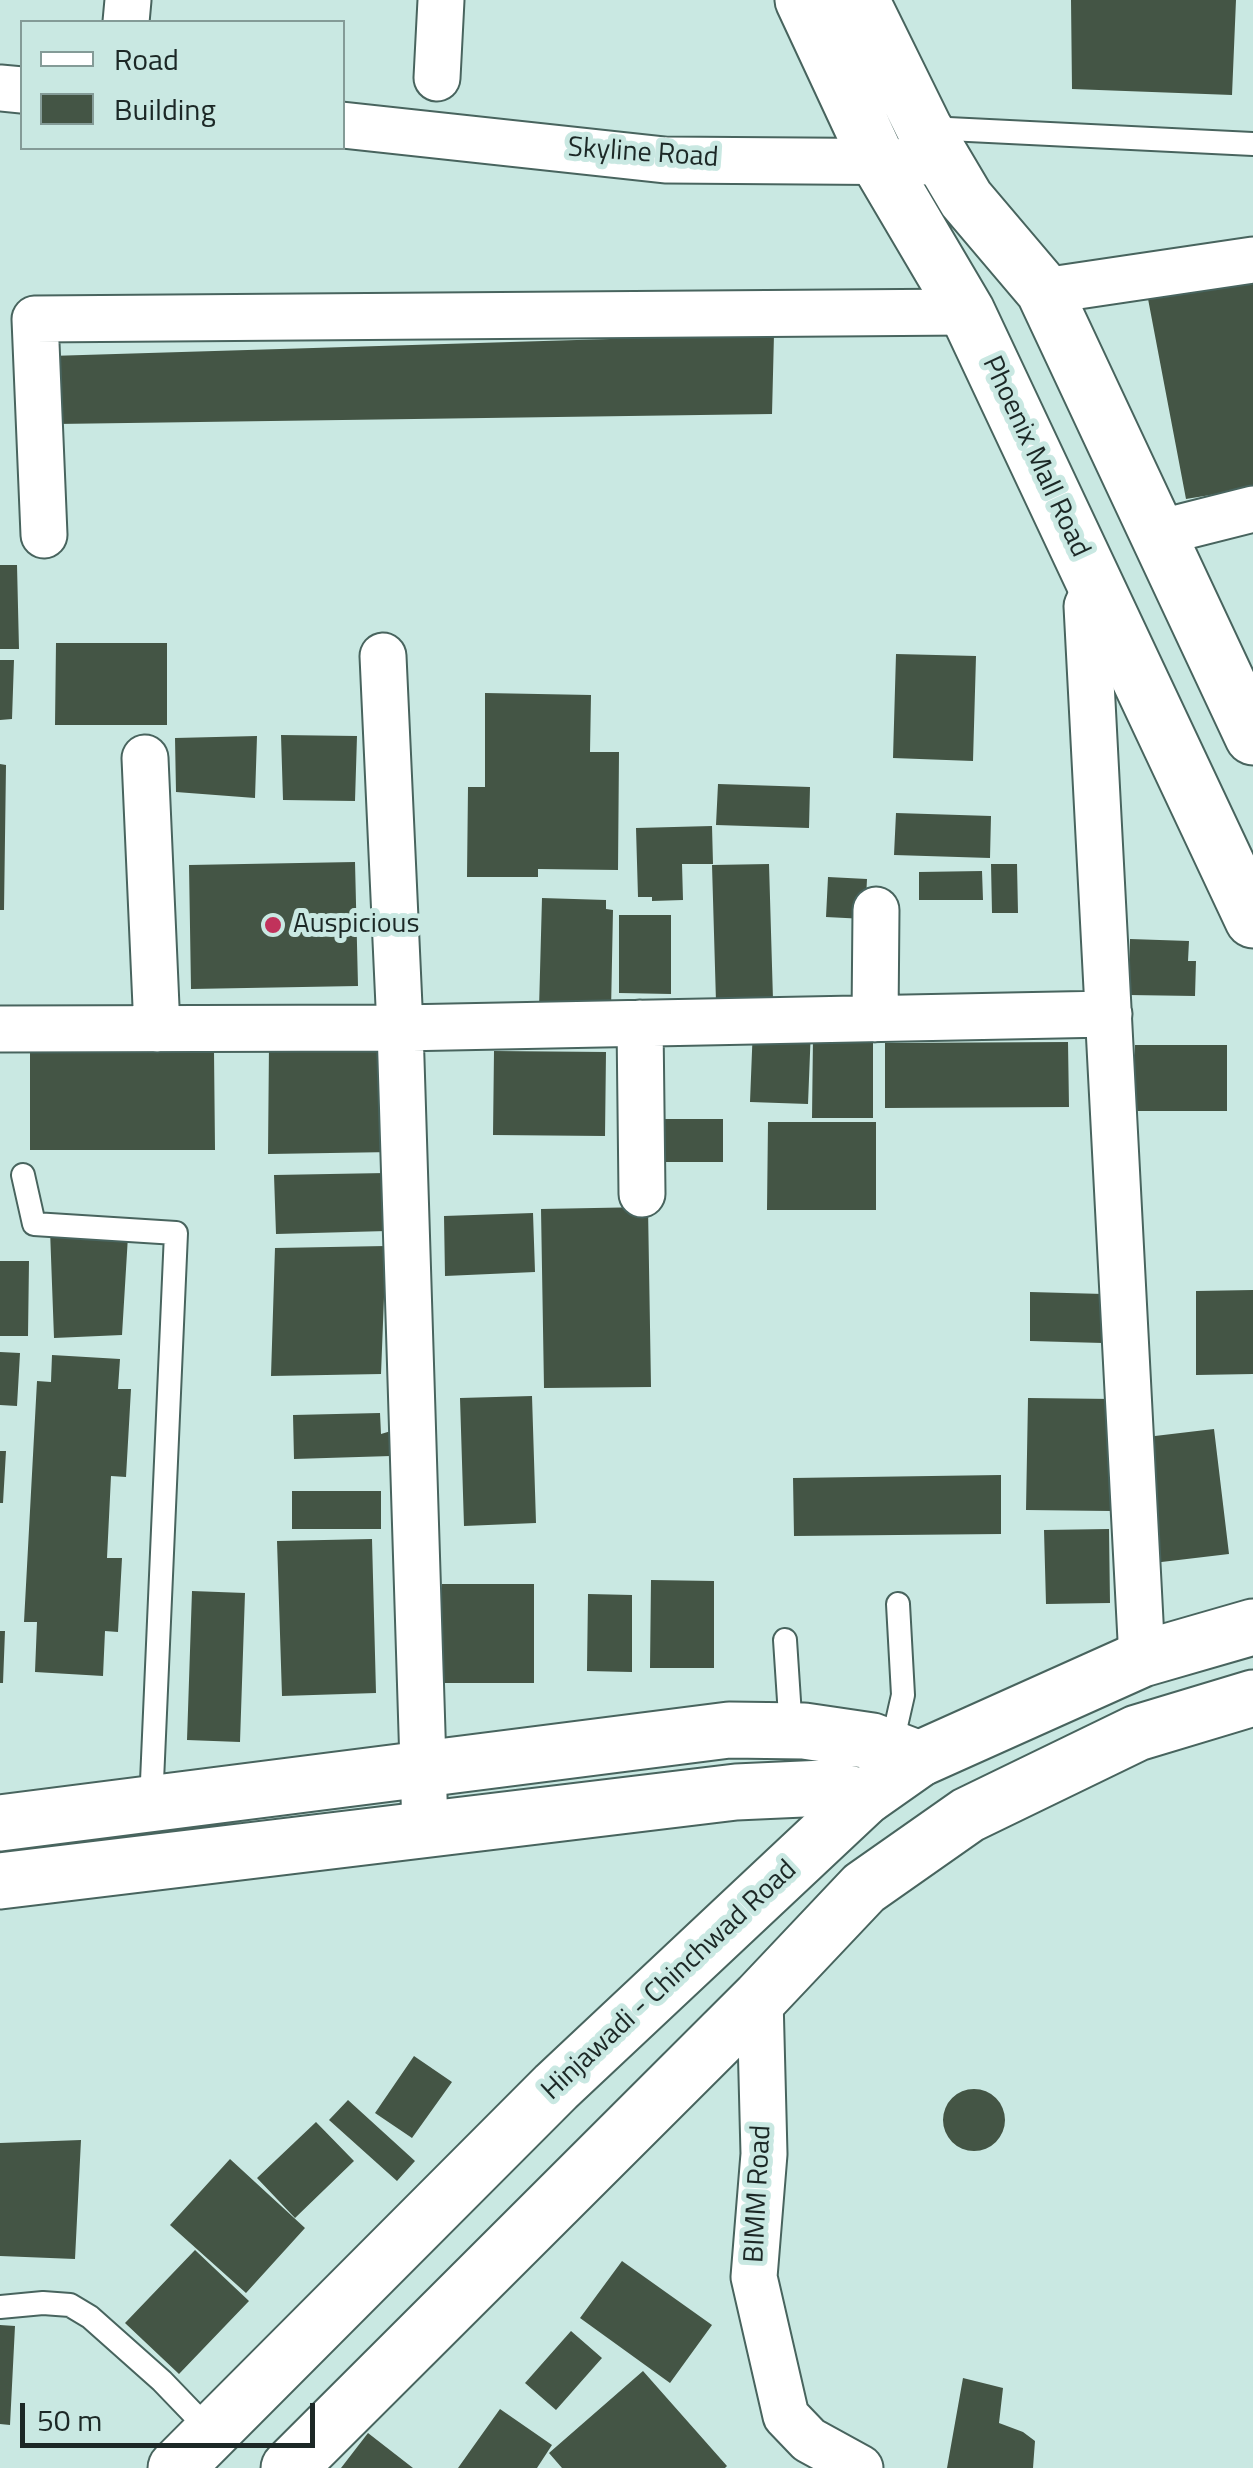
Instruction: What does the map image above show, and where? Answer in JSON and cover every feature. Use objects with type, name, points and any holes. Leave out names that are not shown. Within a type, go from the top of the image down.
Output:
[{"type":"street","points":[[437,78],[442,0]]},
{"type":"street","name":"Phoenix Mall Road","points":[[803,0],[878,161],[968,312],[1253,920]]},
{"type":"street","points":[[861,0],[945,163],[1044,291],[1253,736]]},
{"type":"street","name":"Skyline Road","points":[[345,125],[665,160],[945,163]]},
{"type":"street","points":[[1044,291],[1253,260]]},
{"type":"street","points":[[44,535],[35,318],[968,312]]},
{"type":"street","points":[[1158,533],[1253,509]]},
{"type":"street","points":[[1096,586],[1088,606],[1088,624],[1142,1659]]},
{"type":"street","points":[[383,656],[400,1028],[424,1828]]},
{"type":"street","points":[[145,758],[157,1028]]},
{"type":"street","points":[[875,1018],[876,910]]},
{"type":"street","points":[[0,1029],[400,1028],[1110,1014]]},
{"type":"street","points":[[640,1023],[642,1194]]},
{"type":"street","name":"Hinjawadi - Chinchwad Road","points":[[195,2451],[556,2087],[906,1754],[1142,1659],[1253,1627]]},
{"type":"street","points":[[289,2468],[760,1998],[864,1888],[968,1815],[1137,1733],[1253,1698]]},
{"type":"street","points":[[0,1823],[729,1730],[791,1731],[872,1741],[906,1754]]},
{"type":"street","points":[[0,1880],[736,1792],[825,1788],[865,1797]]},
{"type":"street","name":"BIMM Road","points":[[760,1998],[764,2154],[754,2278],[786,2416],[809,2440],[860,2468]]},
{"type":"lane","points":[[945,163],[1253,144]]},
{"type":"lane","points":[[23,1175],[34,1224],[176,1233],[151,1804]]},
{"type":"lane","points":[[898,1604],[906,1754]]},
{"type":"lane","points":[[785,1640],[791,1731]]},
{"type":"lane","points":[[0,2308],[43,2303],[80,2311],[162,2381],[195,2451]]},
{"type":"building","points":[[1071,0],[1236,0],[1232,95],[1072,89]]},
{"type":"building","points":[[1253,278],[1253,488],[1186,499],[1145,283]]},
{"type":"building","points":[[774,334],[772,414],[56,424],[50,356]]},
{"type":"building","points":[[0,565],[17,565],[19,649],[0,649]]},
{"type":"building","points":[[56,643],[167,643],[167,725],[55,725]]},
{"type":"building","points":[[896,654],[976,656],[973,761],[893,758]]},
{"type":"building","points":[[0,660],[14,660],[12,719],[0,720]]},
{"type":"building","points":[[485,693],[591,695],[590,752],[619,752],[618,870],[538,869],[538,877],[467,877],[468,787],[485,787]]},
{"type":"building","points":[[281,735],[357,736],[355,801],[283,800]]},
{"type":"building","points":[[257,736],[255,798],[176,792],[175,738]]},
{"type":"building","points":[[0,764],[6,765],[4,910],[0,910]]},
{"type":"building","points":[[718,784],[810,787],[809,828],[716,825]]},
{"type":"building","points":[[896,813],[991,816],[990,858],[894,855]]},
{"type":"building","points":[[712,826],[713,864],[682,864],[683,900],[652,901],[652,897],[638,897],[636,828]]},
{"type":"building","name":"Auspicious","points":[[355,862],[358,986],[191,989],[189,865]]},
{"type":"building","points":[[769,864],[773,1000],[716,1002],[712,865]]},
{"type":"building","points":[[991,864],[1017,864],[1018,913],[992,913]]},
{"type":"building","points":[[982,871],[983,900],[919,900],[919,872]]},
{"type":"building","points":[[828,877],[867,879],[865,919],[826,917]]},
{"type":"building","points":[[542,898],[606,900],[606,909],[613,910],[611,1011],[539,1009]]},
{"type":"building","points":[[619,915],[671,915],[671,994],[619,993]]},
{"type":"building","points":[[1130,939],[1189,941],[1188,961],[1196,961],[1195,996],[1129,995]]},
{"type":"building","points":[[753,1026],[811,1028],[808,1104],[750,1102]]},
{"type":"building","points":[[813,1037],[873,1037],[873,1118],[812,1118]]},
{"type":"building","points":[[1068,1042],[1069,1107],[885,1108],[885,1043]]},
{"type":"building","points":[[269,1044],[389,1044],[393,1152],[268,1154]]},
{"type":"building","points":[[1135,1045],[1227,1045],[1227,1111],[1135,1111]]},
{"type":"building","points":[[30,1051],[214,1051],[215,1150],[30,1150]]},
{"type":"building","points":[[494,1051],[606,1052],[605,1136],[493,1135]]},
{"type":"building","points":[[662,1119],[723,1119],[723,1162],[662,1162]]},
{"type":"building","points":[[768,1122],[876,1122],[876,1210],[767,1210]]},
{"type":"building","points":[[386,1173],[387,1231],[276,1234],[274,1175]]},
{"type":"building","points":[[648,1207],[651,1387],[544,1388],[541,1209]]},
{"type":"building","points":[[533,1213],[535,1272],[445,1276],[444,1216]]},
{"type":"building","points":[[50,1230],[128,1236],[122,1335],[54,1338]]},
{"type":"building","points":[[386,1246],[381,1374],[271,1376],[275,1248]]},
{"type":"building","points":[[0,1261],[29,1261],[28,1336],[0,1336]]},
{"type":"building","points":[[1253,1290],[1253,1374],[1196,1375],[1196,1291]]},
{"type":"building","points":[[1030,1292],[1104,1294],[1103,1343],[1030,1341]]},
{"type":"building","points":[[0,1352],[20,1353],[17,1406],[0,1405]]},
{"type":"building","points":[[52,1355],[120,1359],[118,1389],[131,1389],[126,1477],[111,1476],[107,1558],[122,1558],[118,1632],[105,1631],[103,1676],[35,1672],[37,1622],[24,1622],[37,1381],[51,1382]]},
{"type":"building","points":[[532,1396],[536,1523],[464,1526],[460,1398]]},
{"type":"building","points":[[1028,1398],[1113,1399],[1111,1511],[1026,1510]]},
{"type":"building","points":[[380,1413],[381,1434],[391,1431],[391,1456],[294,1459],[293,1415]]},
{"type":"building","points":[[1214,1429],[1229,1554],[1153,1563],[1138,1438]]},
{"type":"building","points":[[0,1451],[6,1451],[3,1503],[0,1503]]},
{"type":"building","points":[[1001,1475],[1001,1534],[794,1536],[793,1478]]},
{"type":"building","points":[[292,1491],[381,1491],[381,1529],[292,1529]]},
{"type":"building","points":[[1109,1529],[1110,1603],[1046,1604],[1044,1530]]},
{"type":"building","points":[[372,1539],[376,1693],[282,1696],[277,1541]]},
{"type":"building","points":[[651,1580],[714,1581],[714,1668],[650,1668]]},
{"type":"building","points":[[442,1584],[534,1584],[534,1683],[442,1683]]},
{"type":"building","points":[[192,1591],[245,1593],[240,1742],[187,1740]]},
{"type":"building","points":[[588,1594],[632,1595],[632,1672],[587,1671]]},
{"type":"building","points":[[0,1631],[5,1631],[3,1683],[0,1683]]},
{"type":"building","points":[[414,2056],[452,2082],[412,2138],[375,2113]]},
{"type":"building","points":[[974,2089],[996,2098],[1005,2120],[996,2142],[974,2151],[952,2142],[943,2120],[952,2098]]},
{"type":"building","points":[[348,2100],[415,2161],[397,2181],[329,2120]]},
{"type":"building","points":[[316,2122],[354,2161],[295,2218],[257,2178]]},
{"type":"building","points":[[81,2140],[75,2259],[0,2256],[0,2143]]},
{"type":"building","points":[[230,2159],[305,2228],[246,2293],[170,2225]]},
{"type":"building","points":[[195,2250],[249,2301],[179,2374],[125,2323]]},
{"type":"building","points":[[622,2261],[712,2325],[670,2383],[580,2318]]},
{"type":"building","points":[[0,2325],[15,2326],[10,2425],[0,2424]]},
{"type":"building","points":[[571,2331],[602,2358],[556,2410],[525,2383]]},
{"type":"building","points":[[643,2371],[725,2468],[562,2468],[549,2453]]},
{"type":"building","points":[[963,2378],[1003,2388],[999,2423],[1035,2441],[1033,2468],[947,2468]]},
{"type":"building","points":[[500,2409],[552,2445],[537,2468],[458,2468]]},
{"type":"building","points":[[368,2433],[413,2468],[341,2468]]},
{"type":"place","name":"Auspicious","points":[[273,925]]}]
